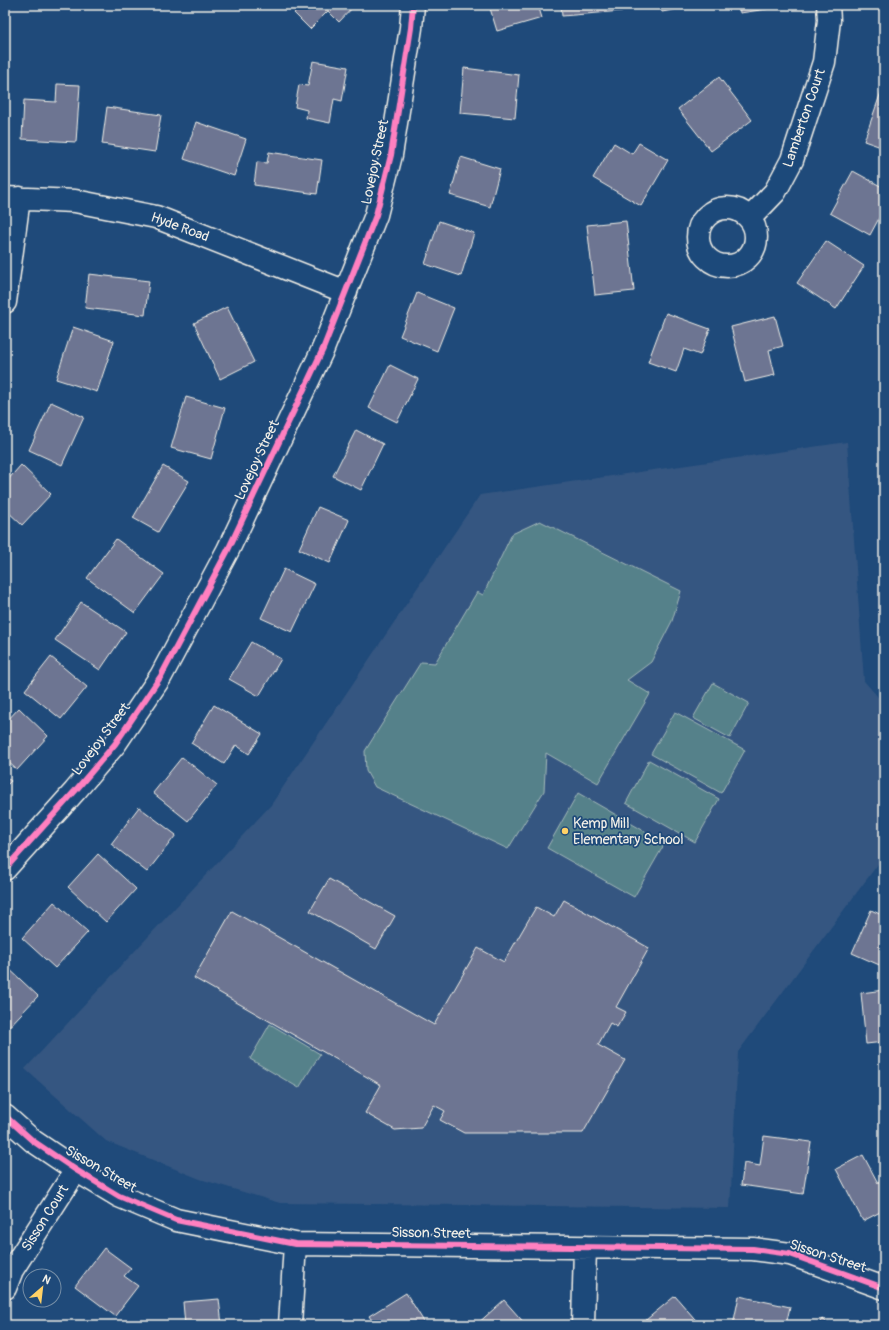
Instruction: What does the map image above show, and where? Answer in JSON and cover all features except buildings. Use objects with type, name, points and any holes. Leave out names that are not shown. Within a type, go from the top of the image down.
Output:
[{"type":"street","name":"Lovejoy Street","points":[[5,869],[115,744],[161,676],[228,550],[323,349],[376,215],[391,155],[411,28],[413,5]]},
{"type":"street","name":"Lamberton Court","points":[[750,218],[775,192],[792,160],[824,62],[828,5]]},
{"type":"street","name":"Hyde Road","points":[[12,198],[75,201],[156,217],[346,292]]},
{"type":"street","points":[[5,302],[12,198]]},
{"type":"street","name":"Sisson Street","points":[[5,1116],[33,1141],[76,1170],[119,1196],[176,1220],[295,1244],[753,1249],[790,1254],[884,1288]]},
{"type":"street","name":"Sisson Court","points":[[5,1288],[12,1270],[76,1170]]},
{"type":"street","points":[[290,1325],[295,1244]]},
{"type":"street","points":[[583,1325],[585,1247]]},
{"type":"shaded area","name":"Kemp Mill Elementary School","points":[[847,442],[864,681],[884,704],[884,856],[738,1052],[730,1208],[280,1203],[200,1179],[106,1141],[25,1069],[271,805],[480,495]]},
{"type":"green space","points":[[540,521],[681,591],[672,621],[651,662],[627,680],[650,694],[598,783],[546,753],[544,791],[508,849],[375,787],[366,771],[365,751],[421,662],[435,663],[477,592],[483,595],[512,534]]},
{"type":"green space","points":[[713,683],[749,703],[730,738],[693,718]]},
{"type":"green space","points":[[675,712],[745,750],[721,793],[651,754]]},
{"type":"green space","points":[[649,760],[719,799],[695,842],[626,803]]},
{"type":"green space","points":[[578,793],[665,843],[634,897],[547,848]]},
{"type":"green space","points":[[270,1024],[320,1054],[299,1088],[250,1059]]},
{"type":"cycle path","points":[[5,869],[115,744],[161,676],[228,550],[323,349],[376,215],[391,155],[411,28],[413,5]]},
{"type":"cycle path","points":[[5,1116],[33,1141],[76,1170],[119,1196],[176,1220],[295,1244],[753,1249],[790,1254],[884,1288]]},
{"type":"place","name":"Kemp Mill Elementary School","points":[[565,831]]}]
